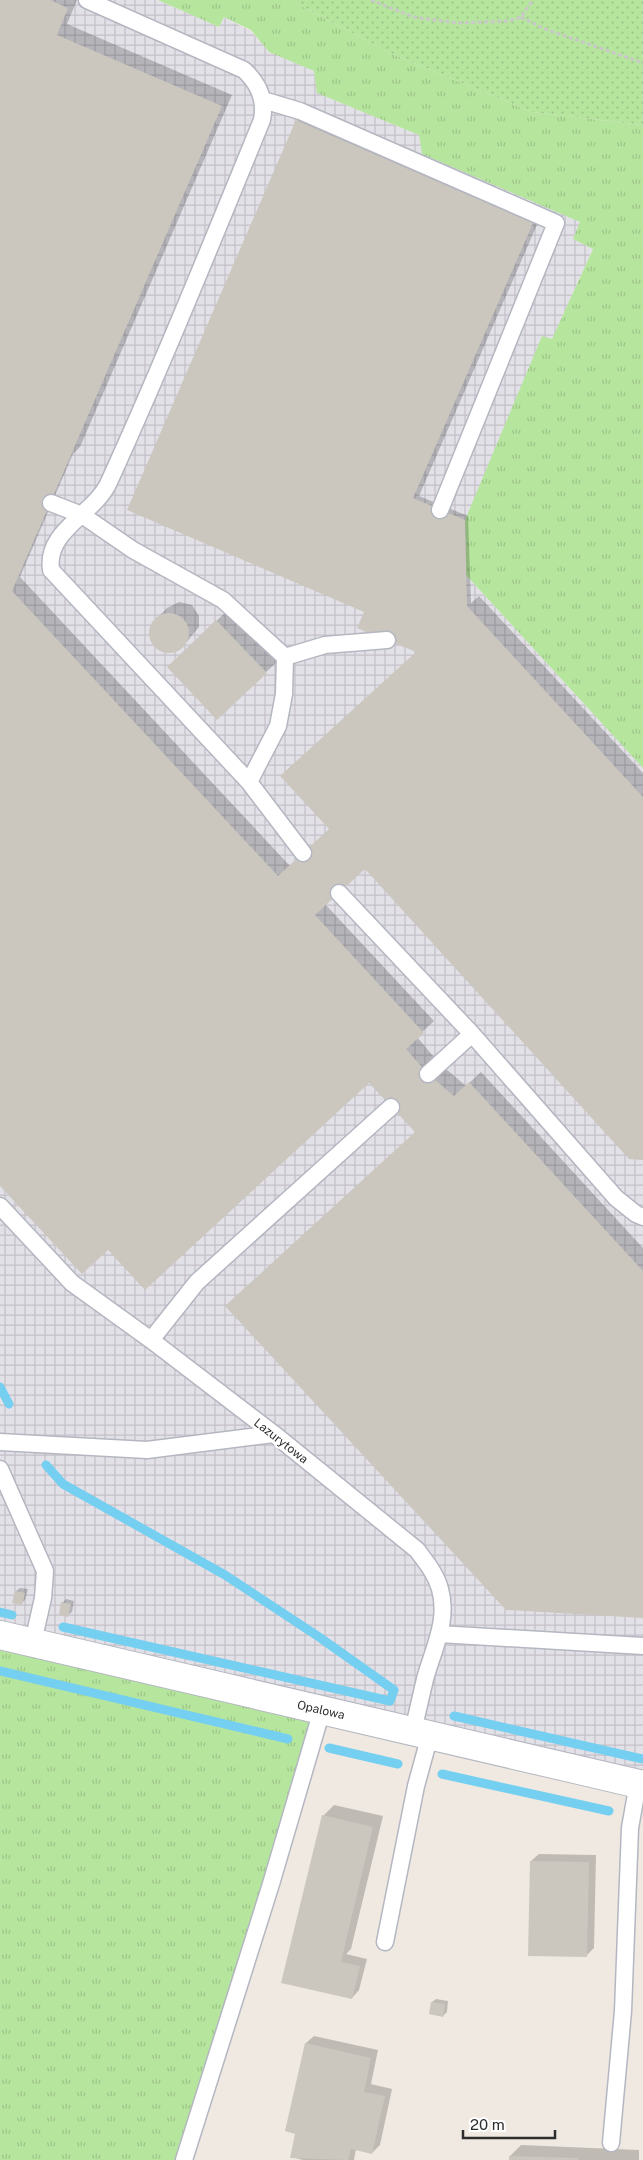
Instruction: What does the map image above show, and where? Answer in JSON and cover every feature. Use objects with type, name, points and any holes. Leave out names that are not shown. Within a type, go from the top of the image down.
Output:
[{"type":"street","name":"Opalowa","points":[[0,1635],[640,1784]]},
{"type":"lane","points":[[87,0],[244,70],[259,87],[264,110],[262,120],[153,386],[105,491],[52,547],[51,570],[249,782],[303,852]]},
{"type":"lane","points":[[263,100],[300,110],[556,223],[440,510]]},
{"type":"lane","points":[[51,503],[82,515],[133,550],[224,600],[285,657],[284,694],[278,726],[249,782]]},
{"type":"lane","points":[[285,657],[325,646],[387,640]]},
{"type":"lane","points":[[339,893],[472,1034],[616,1198],[636,1214],[643,1217]]},
{"type":"lane","points":[[428,1074],[472,1034]]},
{"type":"lane","points":[[151,1340],[197,1282],[391,1107]]},
{"type":"lane","name":"Lazurytowa","points":[[0,1206],[72,1283],[151,1340],[274,1434],[417,1550],[434,1574],[440,1589],[443,1606],[439,1634],[425,1679],[416,1786],[385,1942]]},
{"type":"lane","points":[[0,1442],[147,1450],[274,1434]]},
{"type":"lane","points":[[0,1469],[45,1571],[43,1598],[33,1642]]},
{"type":"lane","points":[[439,1634],[643,1646]]},
{"type":"lane","points":[[184,2160],[271,1884],[322,1710]]},
{"type":"lane","points":[[611,2143],[623,2011],[630,1828],[640,1784]]},
{"type":"path","points":[[371,0],[413,17],[440,21],[487,23],[509,21],[521,17],[533,0]]},
{"type":"path","points":[[521,17],[545,29],[643,63]]},
{"type":"shaded area","points":[[0,0],[158,0],[219,27],[223,17],[251,31],[269,52],[314,71],[317,93],[419,135],[580,222],[593,248],[552,340],[542,336],[466,575],[643,768],[643,1785],[0,1635]]},
{"type":"green space","points":[[158,0],[290,0],[390,53],[532,112],[643,125],[643,768],[466,575],[465,520],[542,336],[552,339],[593,249],[573,239],[580,222],[422,154],[419,135],[317,93],[314,71],[269,52],[251,30],[224,17],[219,27]]},
{"type":"green space","points":[[290,0],[643,0],[643,125],[532,112],[390,53]]},
{"type":"green space","points":[[0,1635],[322,1710],[184,2160],[0,2160]]},
{"type":"building","points":[[0,0],[50,0],[68,8],[57,35],[222,106],[12,591],[278,876],[329,829],[280,776],[416,652],[357,628],[364,612],[127,510],[296,120],[533,223],[413,498],[465,520],[467,606],[643,797],[643,1160],[629,1159],[365,869],[315,915],[424,1033],[406,1049],[428,1074],[454,1096],[469,1082],[643,1271],[643,1618],[506,1610],[225,1306],[415,1132],[369,1083],[145,1290],[108,1250],[82,1274],[0,1186]]},
{"type":"building","points":[[173,613],[180,616],[186,622],[189,633],[188,641],[180,650],[173,653],[165,653],[158,650],[150,641],[149,629],[152,622],[161,614]]},
{"type":"building","points":[[216,620],[267,673],[217,720],[167,667]]},
{"type":"building","points":[[15,1591],[25,1593],[22,1605],[12,1603]]},
{"type":"building","points":[[61,1602],[71,1604],[68,1617],[59,1615]]},
{"type":"building","points":[[322,1815],[373,1827],[341,1962],[360,1966],[352,1999],[281,1983]]},
{"type":"building","points":[[530,1861],[589,1862],[587,1957],[528,1956]]},
{"type":"building","points":[[431,2002],[445,2004],[443,2017],[429,2014]]},
{"type":"building","points":[[305,2043],[371,2058],[364,2092],[385,2096],[372,2154],[351,2149],[348,2160],[290,2158],[295,2134],[285,2131]]},
{"type":"building","points":[[509,2156],[578,2158],[578,2160],[509,2160]]},
{"type":"waterway","points":[[0,1387],[9,1404]]},
{"type":"waterway","points":[[46,1465],[63,1484],[225,1575],[319,1637],[394,1690],[390,1701],[63,1627]]},
{"type":"waterway","points":[[0,1612],[12,1615]]},
{"type":"waterway","points":[[0,1671],[288,1739]]},
{"type":"waterway","points":[[454,1716],[643,1759]]},
{"type":"waterway","points":[[329,1748],[398,1764]]},
{"type":"waterway","points":[[442,1774],[609,1811]]}]
